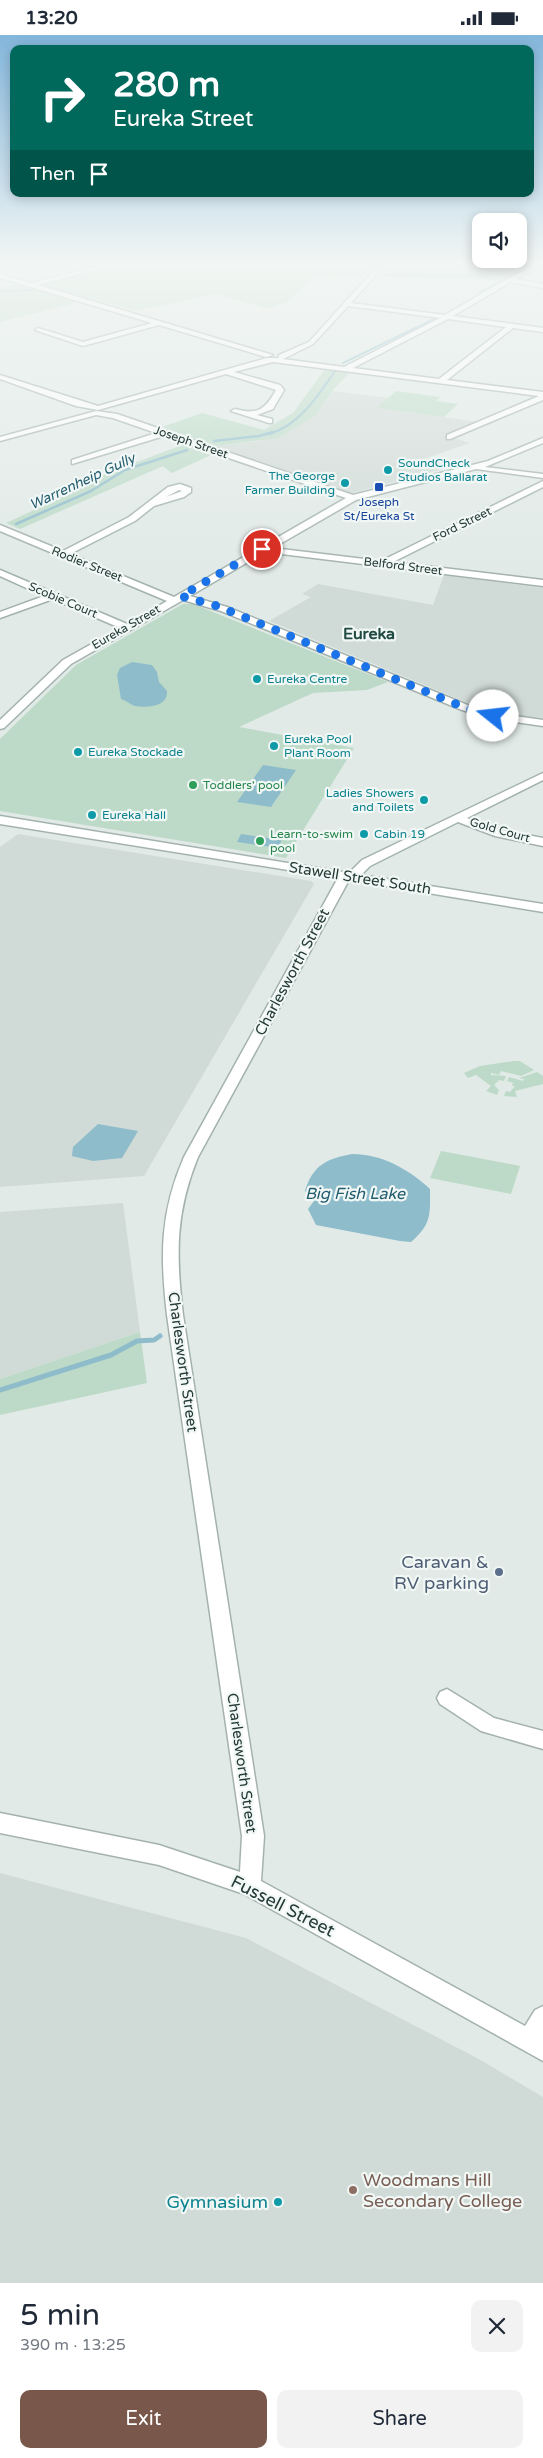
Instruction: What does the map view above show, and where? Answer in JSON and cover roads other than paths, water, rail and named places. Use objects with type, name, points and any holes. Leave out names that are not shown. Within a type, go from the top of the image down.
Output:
[{"type":"street","points":[[0,439],[242,367]]},
{"type":"street","points":[[329,367],[543,395]]},
{"type":"street","points":[[345,369],[349,367]]},
{"type":"street","points":[[440,381],[458,367]]},
{"type":"street","points":[[226,372],[280,390],[270,407],[251,415]]},
{"type":"street","name":"Joseph Street","points":[[0,377],[353,498]]},
{"type":"street","points":[[450,437],[543,395]]},
{"type":"street","points":[[235,411],[269,421]]},
{"type":"street","points":[[74,462],[165,433]]},
{"type":"street","name":"Eureka Street","points":[[0,726],[67,662],[353,498],[476,466],[522,450],[543,440]]},
{"type":"street","name":"Eureka Street","points":[[476,466],[522,450]]},
{"type":"street","points":[[476,466],[504,472],[543,476]]},
{"type":"street","name":"Ford Street","points":[[382,564],[543,484]]},
{"type":"street","points":[[63,554],[126,523],[152,504]]},
{"type":"street","name":"Rodier Street","points":[[0,527],[63,554],[178,598],[224,609],[466,708],[493,716],[543,723]]},
{"type":"street","name":"Belford Street","points":[[262,549],[543,583]]},
{"type":"street","name":"Scobie Court","points":[[0,573],[126,627]]},
{"type":"street","points":[[0,615],[52,596]]},
{"type":"street","name":"Charlesworth Street","points":[[250,1887],[253,1836],[175,1315],[169,1259],[170,1232],[177,1189],[188,1165],[348,876],[366,863],[543,776]]},
{"type":"street","name":"Gold Court","points":[[457,818],[499,833],[543,842]]},
{"type":"street","name":"Stawell Street South","points":[[0,820],[543,908]]},
{"type":"street","points":[[447,1698],[488,1725],[543,1740]]},
{"type":"street","name":"Fussell Street","points":[[0,1823],[159,1855],[250,1887],[536,2045]]},
{"type":"street","points":[[536,2045],[543,2018]]},
{"type":"water","points":[[132,662],[152,665],[157,672],[159,682],[167,691],[164,700],[156,705],[140,707],[121,699],[117,675],[120,668]]},
{"type":"water","points":[[263,765],[296,770],[271,807],[237,802]]},
{"type":"water","name":"Learn-to-swim pool","points":[[241,834],[282,840],[278,848],[237,842]]},
{"type":"water","points":[[98,1124],[138,1131],[122,1158],[93,1161],[72,1156],[73,1147]]},
{"type":"water","name":"Big Fish Lake","points":[[352,1154],[374,1157],[394,1164],[413,1175],[430,1189],[430,1212],[426,1224],[418,1236],[411,1242],[316,1225],[308,1209],[314,1201],[305,1191],[308,1182],[317,1169],[328,1161]]},
{"type":"waterway","name":"Warrenheip Gully","points":[[270,434],[281,429],[299,416],[315,399],[335,371]]},
{"type":"waterway","name":"Warrenheip Gully","points":[[214,441],[259,436],[273,432]]},
{"type":"waterway","name":"Warrenheip Gully","points":[[16,524],[91,491],[125,470],[187,450]]},
{"type":"waterway","points":[[0,1390],[111,1355],[137,1341],[154,1340],[160,1336]]},
{"type":"place","name":"SoundCheck Studios Ballarat","points":[[388,470]]},
{"type":"place","name":"The George Farmer Building","points":[[345,483]]},
{"type":"place","name":"Joseph St/Eureka St","points":[[379,487]]},
{"type":"place","name":"Eureka Centre","points":[[257,679]]},
{"type":"place","name":"Eureka Pool Plant Room","points":[[274,746]]},
{"type":"place","name":"Eureka Stockade","points":[[78,752]]},
{"type":"place","name":"Toddlers' pool","points":[[193,785]]},
{"type":"place","name":"Ladies Showers and Toilets","points":[[424,800]]},
{"type":"place","name":"Eureka Hall","points":[[92,815]]},
{"type":"place","name":"Cabin 19","points":[[364,834]]},
{"type":"place","name":"Learn-to-swim pool","points":[[260,841]]},
{"type":"place","name":"Caravan & RV parking","points":[[499,1572]]},
{"type":"place","name":"Woodmans Hill Secondary College","points":[[353,2190]]},
{"type":"place","name":"Gymnasium","points":[[278,2202]]},
{"type":"district","name":"Eureka","points":[[369,633]]}]
